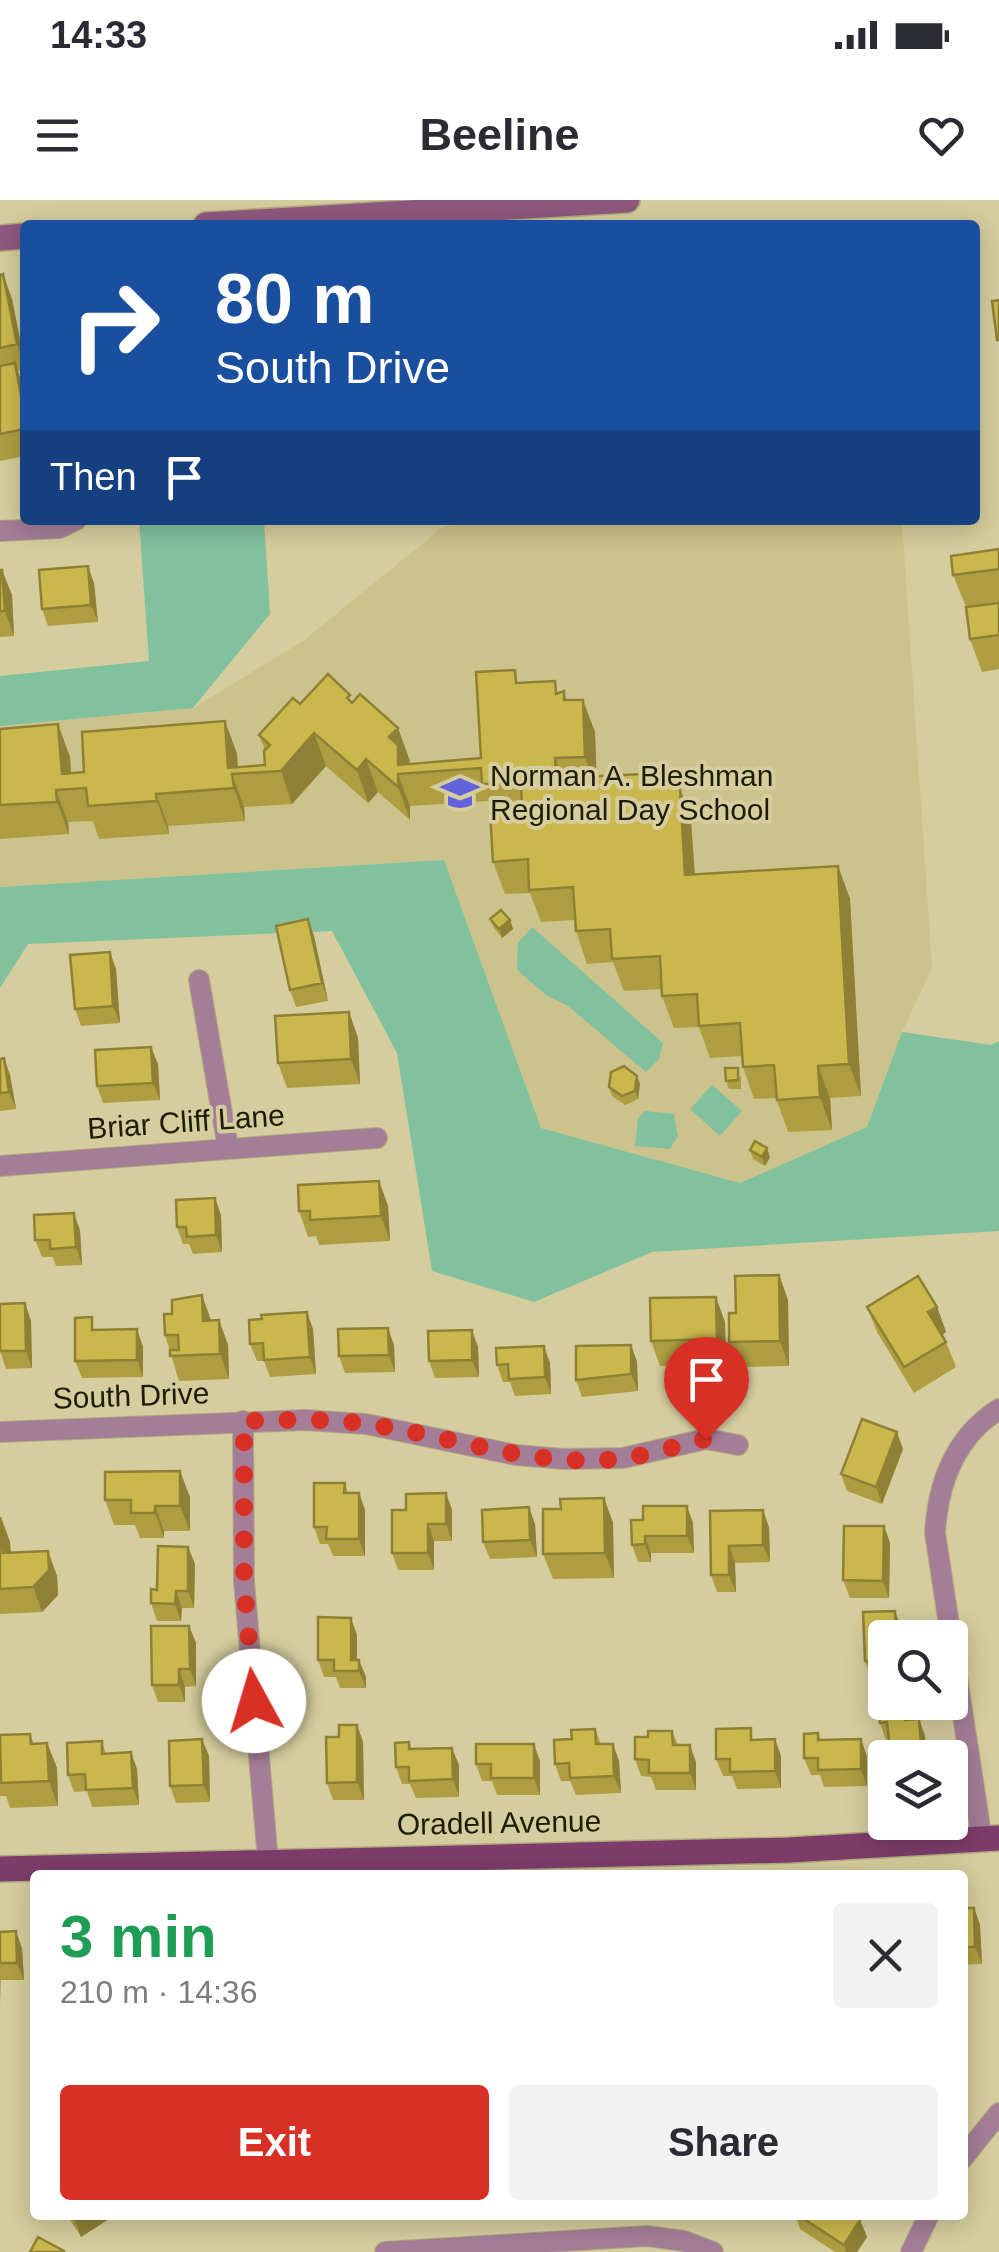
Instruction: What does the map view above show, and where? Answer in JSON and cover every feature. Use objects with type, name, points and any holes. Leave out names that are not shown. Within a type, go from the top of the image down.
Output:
[{"type":"main road","name":"Oradell Avenue","points":[[0,1870],[789,1850],[991,1839]]},
{"type":"street","points":[[290,220],[627,200]]},
{"type":"street","points":[[0,531],[66,525]]},
{"type":"street","points":[[199,980],[228,1148]]},
{"type":"street","name":"Briar Cliff Lane","points":[[0,1166],[377,1138]]},
{"type":"street","points":[[991,1839],[935,1532],[944,1476],[976,1427],[999,1409]]},
{"type":"street","name":"South Drive","points":[[0,1432],[305,1420],[366,1424],[516,1455],[564,1459],[623,1458],[706,1439],[738,1445]]},
{"type":"street","points":[[244,1421],[244,1582],[268,1861]]},
{"type":"street","points":[[968,2152],[999,2113]]},
{"type":"street","points":[[912,2252],[927,2220]]},
{"type":"street","points":[[385,2252],[647,2236],[713,2252]]},
{"type":"shaded area","name":"Norman A. Bleshman Regional Day School","points":[[902,525],[932,968],[902,1032],[867,1127],[740,1183],[541,1128],[444,860],[0,887],[0,726],[193,708],[303,641],[444,526]]},
{"type":"green space","points":[[139,525],[264,525],[270,614],[193,708],[0,726],[0,676],[149,661]]},
{"type":"green space","points":[[444,860],[541,1128],[740,1183],[867,1127],[902,1032],[991,1045],[999,1041],[999,1231],[652,1252],[534,1302],[432,1271],[397,1053],[332,931],[28,944],[0,988],[0,887]]},
{"type":"green space","points":[[532,927],[663,1043],[659,1059],[646,1072],[568,1006],[546,995],[517,970],[518,943]]},
{"type":"green space","points":[[712,1085],[742,1111],[720,1136],[690,1109]]},
{"type":"green space","points":[[645,1111],[674,1114],[678,1136],[670,1149],[635,1146],[638,1119]]},
{"type":"building","points":[[3,274],[17,344],[0,348],[0,275]]},
{"type":"building","points":[[999,300],[999,340],[997,340],[992,301]]},
{"type":"building","points":[[15,363],[20,430],[0,434],[0,366]]},
{"type":"building","points":[[999,549],[999,569],[953,575],[951,556]]},
{"type":"building","points":[[88,566],[91,605],[42,609],[39,570]]},
{"type":"building","points":[[2,570],[5,611],[0,611]]},
{"type":"building","points":[[999,603],[999,635],[970,639],[966,607]]},
{"type":"building","points":[[515,670],[516,683],[555,681],[556,694],[564,691],[564,700],[583,700],[585,757],[555,758],[556,778],[666,773],[680,788],[685,875],[838,866],[849,1064],[818,1066],[820,1097],[777,1100],[774,1065],[743,1067],[740,1023],[699,1026],[697,994],[662,996],[660,956],[612,959],[610,929],[576,931],[573,887],[529,890],[528,859],[493,862],[490,812],[522,810],[521,782],[482,784],[481,768],[398,774],[398,787],[366,759],[357,770],[314,733],[281,771],[232,774],[234,788],[156,794],[157,801],[88,806],[86,788],[56,790],[57,802],[0,805],[0,729],[58,724],[62,774],[84,772],[82,732],[225,721],[228,768],[265,765],[264,751],[270,745],[259,735],[293,698],[300,704],[328,674],[350,695],[347,698],[352,703],[360,694],[398,728],[389,737],[398,745],[398,765],[481,758],[476,672]]},
{"type":"building","points":[[501,910],[510,920],[499,929],[490,919]]},
{"type":"building","points":[[308,919],[322,983],[290,990],[276,926]]},
{"type":"building","points":[[110,952],[113,1006],[75,1009],[70,955]]},
{"type":"building","points":[[349,1012],[351,1059],[278,1063],[275,1016]]},
{"type":"building","points":[[151,1047],[153,1083],[97,1086],[95,1050]]},
{"type":"building","points":[[4,1058],[9,1092],[0,1093],[0,1059]]},
{"type":"building","points":[[624,1066],[637,1076],[635,1091],[622,1096],[609,1087],[611,1072]]},
{"type":"building","points":[[725,1068],[738,1068],[738,1080],[726,1081]]},
{"type":"building","points":[[755,1141],[767,1148],[762,1157],[750,1150]]},
{"type":"building","points":[[379,1181],[381,1216],[310,1220],[310,1211],[299,1211],[298,1185]]},
{"type":"building","points":[[215,1198],[216,1235],[187,1237],[186,1227],[177,1227],[176,1200]]},
{"type":"building","points":[[74,1213],[76,1247],[50,1249],[50,1240],[35,1240],[34,1215]]},
{"type":"building","points":[[779,1275],[780,1341],[729,1342],[729,1313],[736,1313],[735,1276]]},
{"type":"building","points":[[918,1276],[937,1307],[928,1312],[946,1342],[904,1367],[867,1307]]},
{"type":"building","points":[[202,1295],[203,1321],[219,1320],[220,1354],[170,1356],[170,1350],[179,1350],[178,1335],[165,1335],[164,1314],[172,1314],[172,1300]]},
{"type":"building","points":[[716,1297],[717,1339],[651,1341],[650,1298]]},
{"type":"building","points":[[25,1303],[26,1351],[0,1351],[0,1304]]},
{"type":"building","points":[[307,1312],[310,1357],[264,1360],[263,1343],[250,1344],[249,1320],[262,1319],[261,1315]]},
{"type":"building","points":[[92,1317],[92,1330],[137,1329],[137,1360],[75,1361],[75,1318]]},
{"type":"building","points":[[388,1328],[389,1355],[339,1356],[338,1329]]},
{"type":"building","points":[[472,1330],[472,1360],[429,1361],[428,1331]]},
{"type":"building","points":[[631,1345],[631,1374],[576,1380],[576,1346]]},
{"type":"building","points":[[544,1346],[545,1377],[509,1379],[508,1364],[497,1365],[496,1348]]},
{"type":"building","points":[[862,1419],[897,1432],[876,1487],[841,1474]]},
{"type":"building","points":[[180,1471],[180,1506],[155,1506],[155,1513],[131,1513],[131,1500],[105,1500],[105,1472]]},
{"type":"building","points":[[314,1483],[345,1483],[344,1493],[359,1493],[359,1539],[326,1539],[327,1527],[314,1527]]},
{"type":"building","points":[[446,1493],[446,1524],[428,1524],[428,1553],[392,1553],[392,1510],[406,1510],[406,1494]]},
{"type":"building","points":[[604,1498],[605,1553],[543,1554],[543,1509],[561,1509],[560,1499]]},
{"type":"building","points":[[643,1506],[687,1506],[687,1536],[645,1536],[645,1544],[632,1545],[631,1520],[643,1520]]},
{"type":"building","points":[[529,1507],[530,1540],[483,1542],[482,1510]]},
{"type":"building","points":[[763,1510],[763,1545],[729,1546],[729,1575],[711,1575],[710,1511]]},
{"type":"building","points":[[0,1517],[3,1553],[48,1551],[49,1570],[33,1587],[0,1589]]},
{"type":"building","points":[[844,1526],[884,1526],[883,1581],[843,1580]]},
{"type":"building","points":[[158,1546],[188,1547],[188,1591],[176,1591],[175,1604],[151,1603],[151,1589],[157,1590]]},
{"type":"building","points":[[895,1611],[895,1620],[868,1620],[868,1661],[865,1661],[863,1612]]},
{"type":"building","points":[[318,1617],[351,1618],[351,1660],[359,1660],[359,1671],[334,1671],[334,1660],[318,1660]]},
{"type":"building","points":[[151,1626],[189,1626],[190,1669],[179,1669],[179,1685],[152,1685]]},
{"type":"building","points":[[880,1720],[919,1720],[921,1740],[889,1740],[887,1722]]},
{"type":"building","points":[[339,1725],[357,1725],[357,1782],[327,1783],[326,1737],[339,1737]]},
{"type":"building","points":[[751,1728],[751,1740],[775,1739],[775,1771],[730,1772],[730,1759],[716,1759],[716,1729]]},
{"type":"building","points":[[595,1729],[596,1744],[613,1744],[614,1776],[570,1778],[569,1763],[555,1764],[554,1740],[572,1739],[571,1730]]},
{"type":"building","points":[[648,1731],[672,1731],[673,1745],[690,1745],[690,1773],[649,1773],[649,1760],[635,1759],[635,1737],[648,1737]]},
{"type":"building","points":[[818,1733],[818,1740],[861,1739],[861,1769],[818,1770],[818,1758],[804,1758],[804,1734]]},
{"type":"building","points":[[30,1734],[31,1744],[47,1743],[49,1781],[1,1783],[0,1735]]},
{"type":"building","points":[[202,1739],[204,1785],[170,1786],[169,1741]]},
{"type":"building","points":[[102,1741],[102,1754],[131,1752],[133,1788],[86,1790],[85,1774],[68,1775],[67,1743]]},
{"type":"building","points":[[409,1742],[409,1749],[452,1748],[453,1779],[409,1781],[409,1767],[396,1767],[395,1743]]},
{"type":"building","points":[[476,1744],[534,1744],[534,1778],[491,1778],[491,1764],[476,1764]]},
{"type":"building","points":[[968,1908],[974,1908],[975,1947],[968,1947]]},
{"type":"building","points":[[16,1931],[17,1963],[0,1963],[0,1932]]},
{"type":"building","points":[[806,2220],[860,2220],[844,2245]]},
{"type":"building","points":[[38,2237],[64,2251],[64,2252],[30,2252]]},
{"type":"place","name":"Norman A. Bleshman Regional Day School","points":[[460,793]]},
{"type":"route","points":[[254,1701],[244,1582],[244,1421],[366,1424],[516,1455],[564,1459],[623,1458],[706,1439]]}]
